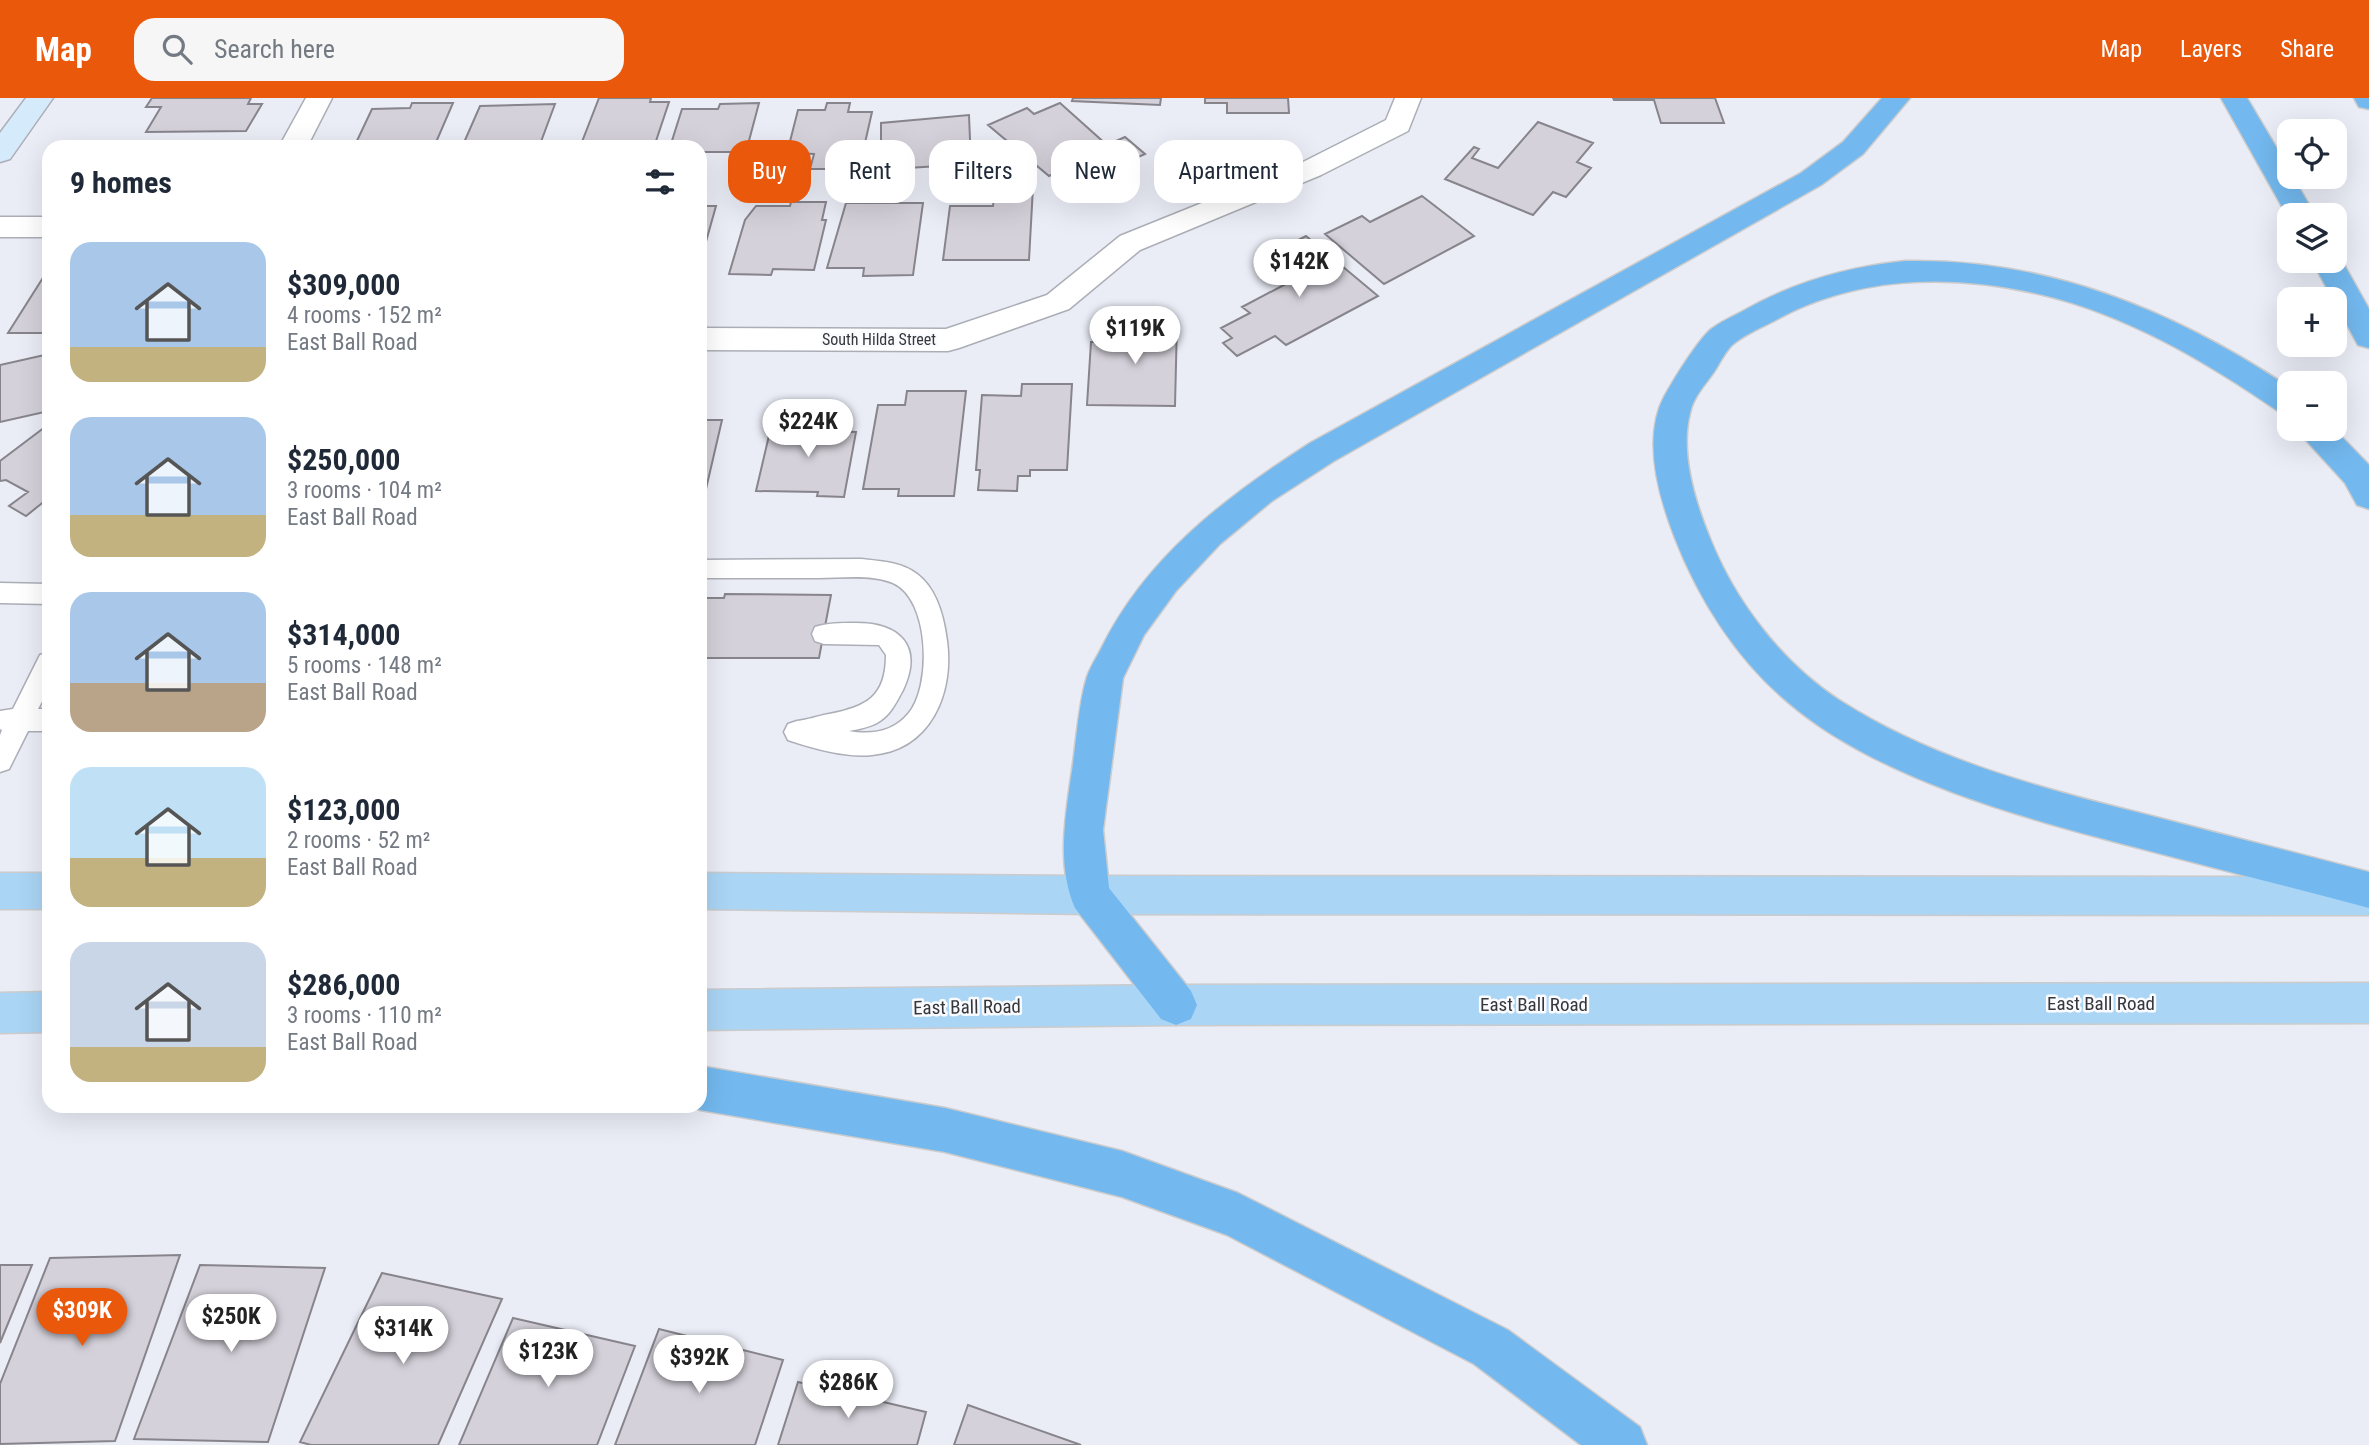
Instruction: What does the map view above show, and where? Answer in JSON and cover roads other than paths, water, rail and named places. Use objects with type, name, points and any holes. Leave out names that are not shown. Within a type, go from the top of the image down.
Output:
[{"type":"highway","points":[[1176,1005],[1089,895],[1083,830],[1105,678],[1130,626],[1164,581],[1208,535],[1260,492],[1322,452],[1811,179],[1853,148],[1897,98]]},
{"type":"highway","points":[[2234,98],[2294,203]]},
{"type":"highway","points":[[2277,395],[2236,366],[2172,333],[2080,294],[2001,276],[1942,271],[1879,274],[1826,283],[1786,299],[1721,338],[1692,378],[1674,412],[1672,452],[1684,516],[1711,581],[1760,654],[1822,708],[1909,758],[2020,800],[2369,890]]},
{"type":"highway","points":[[2334,273],[2369,337]]},
{"type":"highway","points":[[2326,441],[2357,474],[2369,496]]},
{"type":"highway","points":[[707,1089],[945,1130],[1122,1174],[1238,1216],[1491,1347],[1622,1445]]},
{"type":"main road","points":[[0,891],[42,891]]},
{"type":"main road","points":[[707,891],[1089,895],[2369,896]]},
{"type":"main road","name":"East Ball Road","points":[[707,1010],[1176,1005],[2369,1003]]},
{"type":"main road","points":[[0,1013],[42,1012]]},
{"type":"street","points":[[0,153],[40,98]]},
{"type":"street","points":[[297,140],[320,98]]},
{"type":"street","name":"South Hilda Street","points":[[707,339],[948,340],[1058,302],[1130,243],[1311,169],[1398,125],[1408,98]]},
{"type":"street","points":[[0,227],[42,227]]},
{"type":"lane","points":[[707,569],[861,568],[886,571],[909,580],[924,598],[937,647],[930,697],[919,720],[896,738],[870,744],[797,732],[871,714],[890,691],[899,668],[898,651],[889,639],[873,635],[824,635]]},
{"type":"lane","points":[[0,593],[42,594]]},
{"type":"lane","points":[[0,761],[10,720],[42,672]]},
{"type":"lane","points":[[10,720],[42,720]]}]
